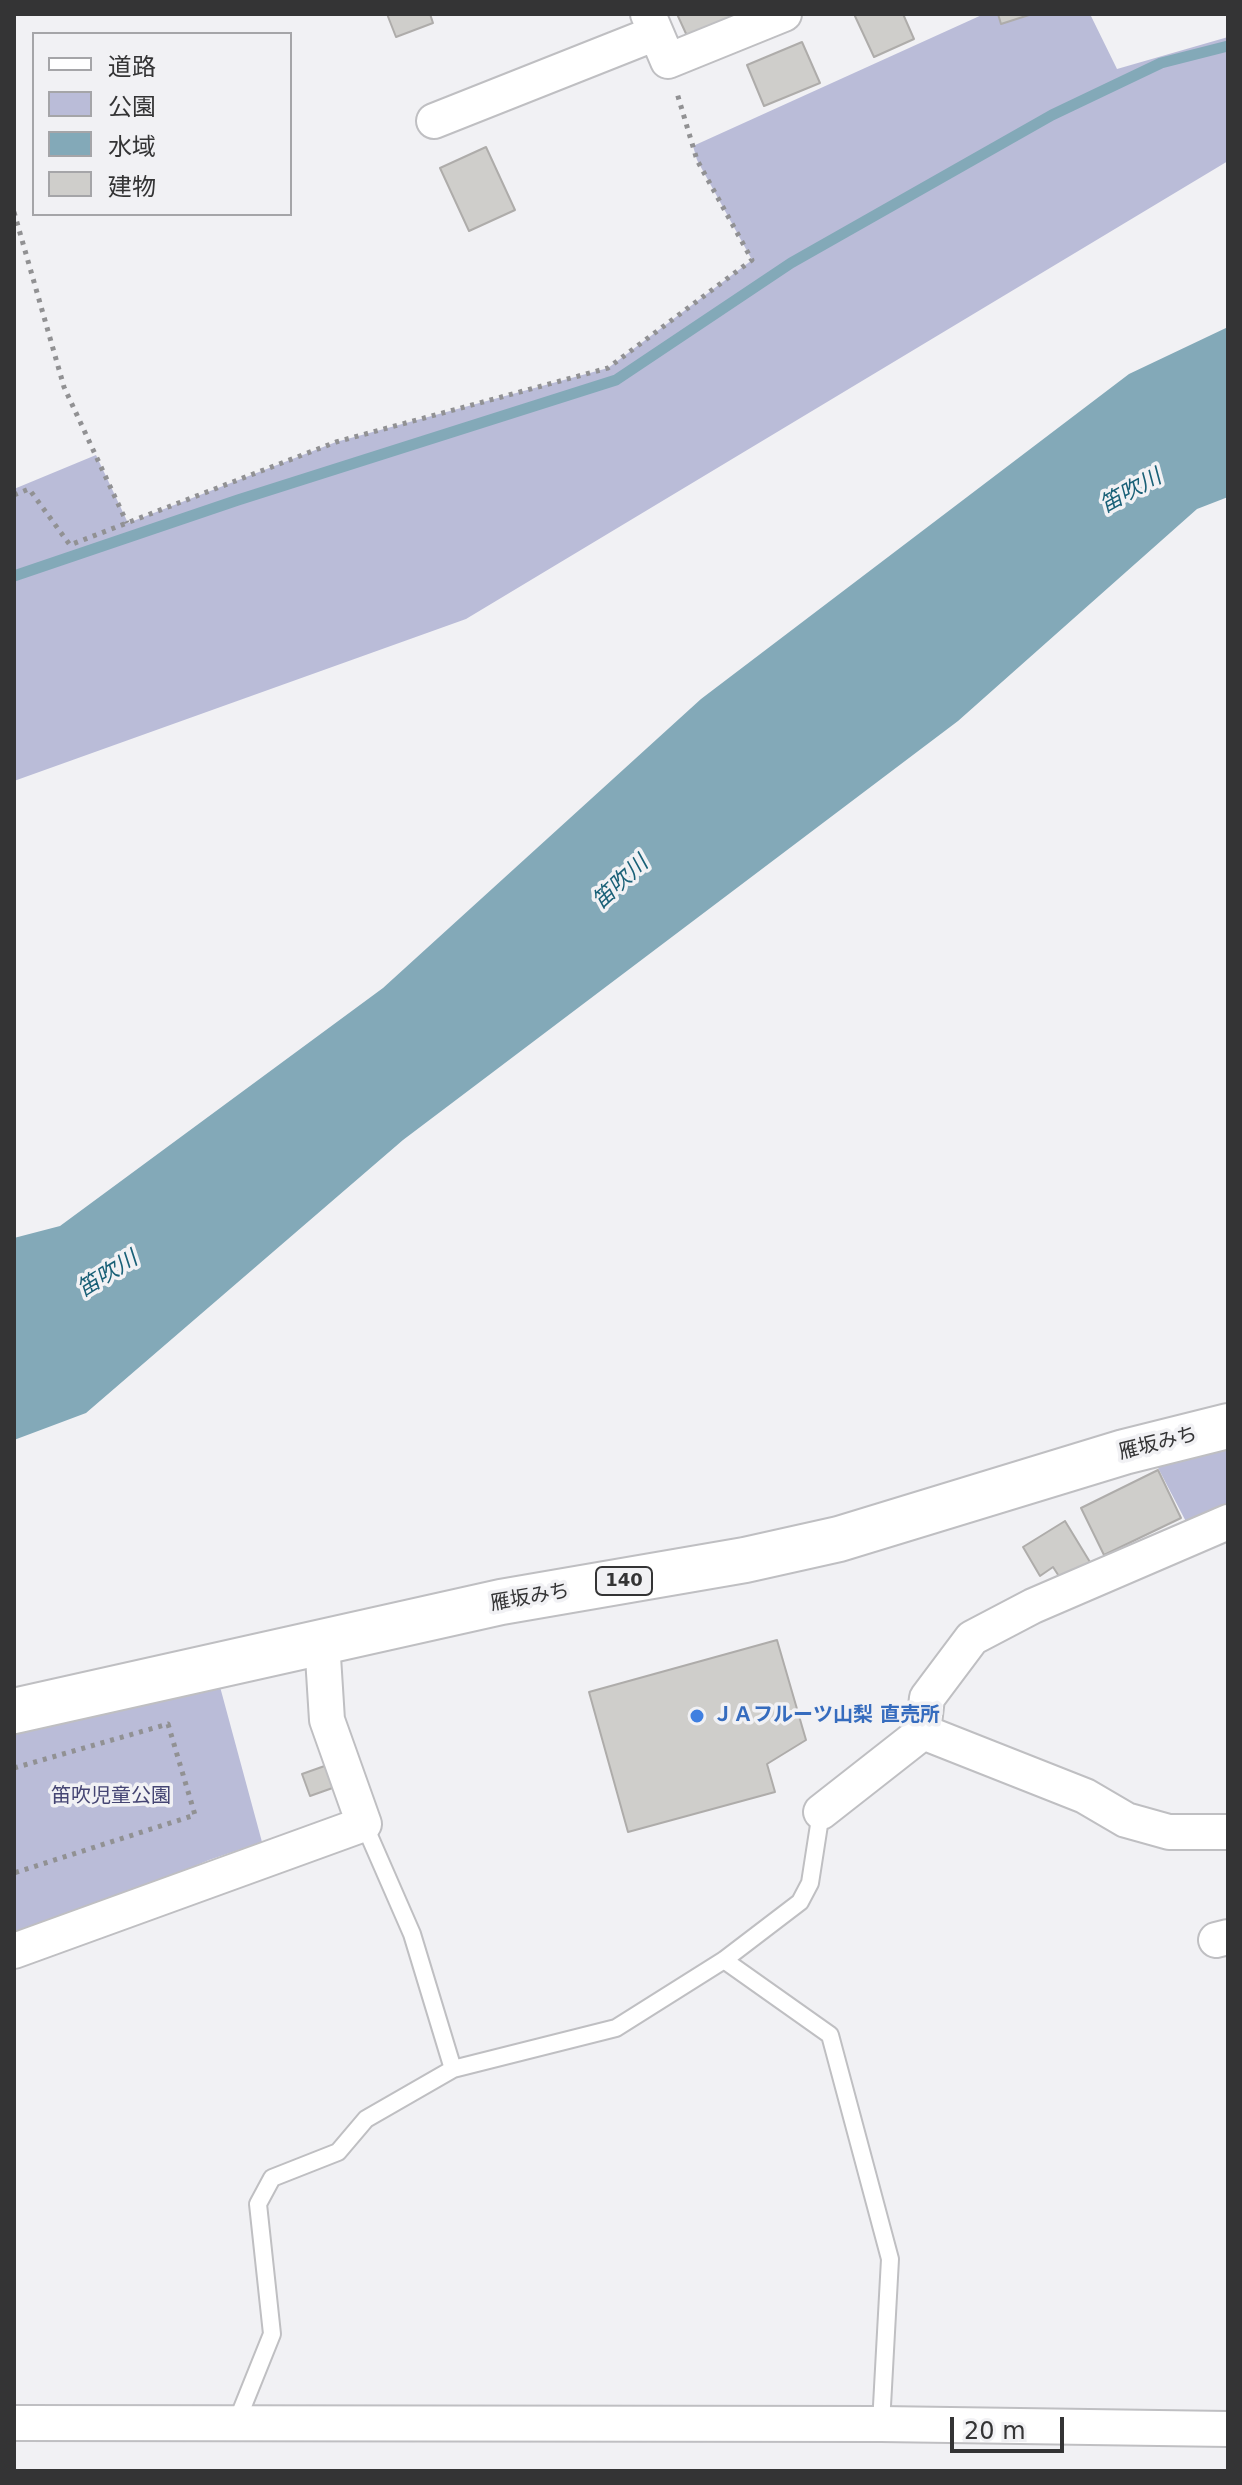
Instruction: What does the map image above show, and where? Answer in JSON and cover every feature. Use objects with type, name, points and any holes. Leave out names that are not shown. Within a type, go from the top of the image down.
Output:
[{"type":"highway","name":"雁坂みち","points":[[14,1711],[501,1602],[745,1560],[839,1539],[1124,1452],[1228,1426]]},
{"type":"street","points":[[434,121],[657,36],[784,14]]},
{"type":"street","points":[[821,1812],[923,1732],[927,1698],[972,1638],[1033,1606],[1228,1522]]},
{"type":"street","points":[[14,1951],[364,1824],[327,1720],[322,1641]]},
{"type":"street","points":[[923,1732],[1085,1796],[1126,1820],[1169,1832],[1228,1832]]},
{"type":"street","points":[[14,2423],[881,2424],[1228,2429]]},
{"type":"lane","points":[[237,2421],[272,2334],[258,2204],[272,2178],[338,2152],[366,2119],[453,2069],[616,2028],[724,1960],[800,1902],[810,1883],[821,1812]]},
{"type":"lane","points":[[364,1824],[412,1934],[453,2069]]},
{"type":"lane","points":[[724,1960],[830,2035],[890,2259],[881,2424]]},
{"type":"path","points":[[14,495],[29,489],[70,545],[336,442],[608,368],[752,260],[697,160],[657,36]]},
{"type":"path","points":[[14,212],[64,387],[127,523]]},
{"type":"path","points":[[14,1768],[168,1724],[195,1815],[14,1873]]},
{"type":"green space","points":[[984,14],[1090,14],[1117,69],[1228,37],[1228,161],[466,619],[14,781],[14,489],[96,455],[128,523],[336,442],[608,368],[752,260],[697,160],[693,146]]},
{"type":"green space","points":[[1228,1446],[1228,1522],[1194,1537],[1155,1462]]},
{"type":"green space","name":"笛吹児童公園","points":[[216,1672],[262,1842],[209,1860],[14,1942],[14,1720]]},
{"type":"water","name":"笛吹川","points":[[1228,327],[1228,497],[1197,509],[958,721],[403,1140],[86,1413],[14,1440],[14,1238],[60,1226],[383,988],[701,699],[1129,374]]},
{"type":"building","points":[[387,14],[430,14],[433,23],[396,37]]},
{"type":"building","points":[[677,14],[741,14],[688,38]]},
{"type":"building","points":[[854,14],[903,14],[914,39],[874,57]]},
{"type":"building","points":[[998,14],[1032,14],[1001,24]]},
{"type":"building","points":[[802,42],[820,83],[764,106],[747,65]]},
{"type":"building","points":[[486,147],[515,210],[469,231],[440,168]]},
{"type":"building","points":[[1158,1470],[1181,1518],[1104,1555],[1081,1508]]},
{"type":"building","points":[[1065,1521],[1093,1567],[1064,1584],[1053,1567],[1040,1576],[1023,1547]]},
{"type":"building","name":"ＪＡフルーツ山梨 直売所","points":[[777,1640],[806,1740],[767,1764],[775,1792],[628,1832],[589,1692]]},
{"type":"building","points":[[333,1763],[341,1785],[310,1796],[302,1774]]},
{"type":"waterway","points":[[14,576],[238,500],[616,380],[791,263],[1052,115],[1161,63],[1228,46]]},
{"type":"place","name":"ＪＡフルーツ山梨 直売所","points":[[697,1716]]}]
